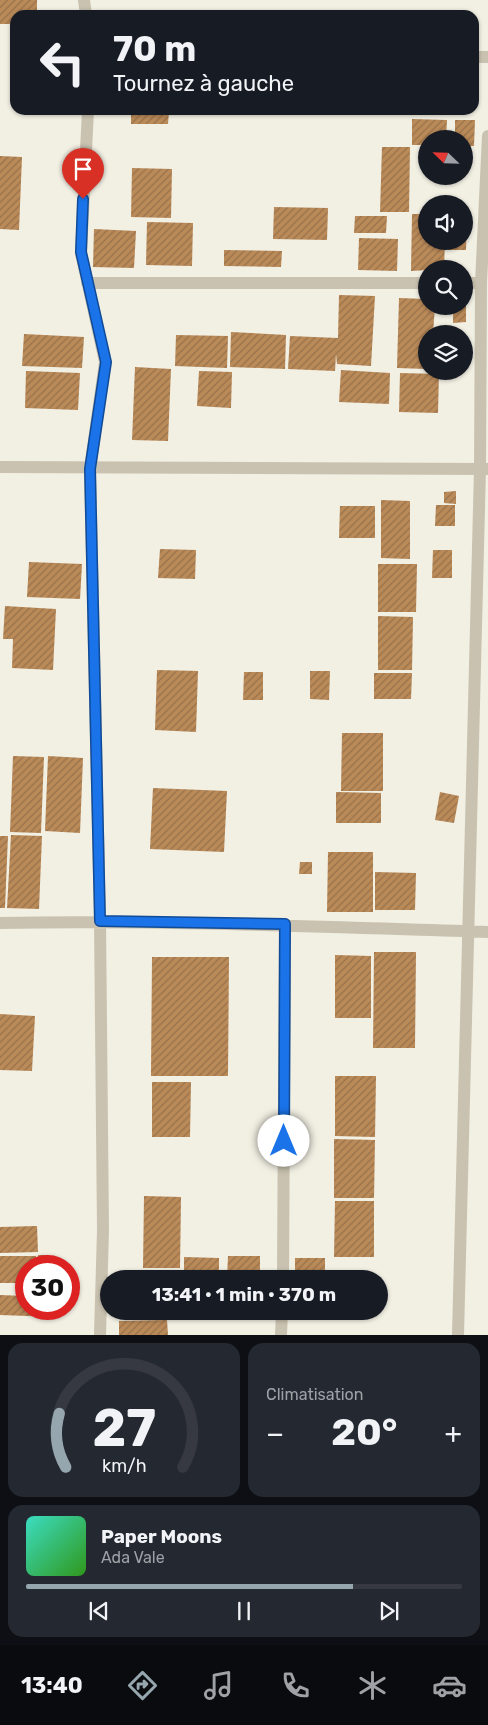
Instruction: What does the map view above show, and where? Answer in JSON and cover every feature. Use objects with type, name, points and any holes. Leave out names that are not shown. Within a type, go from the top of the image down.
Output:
[{"type":"street","points":[[88,115],[81,252],[106,362],[90,469],[100,921],[103,1230],[100,1335]]},
{"type":"street","points":[[458,1335],[484,469],[481,283],[488,136]]},
{"type":"street","points":[[87,283],[418,283]]},
{"type":"street","points":[[473,283],[481,283]]},
{"type":"street","points":[[0,467],[90,469],[484,469]]},
{"type":"street","points":[[0,923],[100,921],[285,924],[488,932]]},
{"type":"street","points":[[283,1270],[285,924]]},
{"type":"street","points":[[281,1335],[282,1320]]},
{"type":"building","points":[[0,0],[37,0],[37,10],[10,10],[10,24],[0,24]]},
{"type":"building","points":[[131,115],[169,115],[168,124],[131,124]]},
{"type":"building","points":[[412,119],[447,120],[446,130],[418,130],[418,145],[412,145]]},
{"type":"building","points":[[455,120],[475,120],[474,146],[473,130],[455,130]]},
{"type":"building","points":[[382,147],[410,147],[409,212],[380,212]]},
{"type":"building","points":[[0,156],[22,157],[19,230],[0,229]]},
{"type":"building","points":[[132,168],[172,169],[171,218],[131,217]]},
{"type":"building","points":[[274,207],[328,208],[327,240],[273,239]]},
{"type":"building","points":[[412,214],[418,214],[418,250],[445,250],[444,260],[418,260],[418,271],[411,271]]},
{"type":"building","points":[[355,216],[387,216],[386,233],[354,233]]},
{"type":"building","points":[[147,222],[193,223],[192,266],[146,265]]},
{"type":"building","points":[[94,229],[136,231],[134,268],[93,267]]},
{"type":"building","points":[[359,238],[398,239],[397,271],[358,270]]},
{"type":"building","points":[[224,250],[282,251],[281,267],[224,266]]},
{"type":"building","points":[[339,295],[375,296],[371,366],[337,364],[336,354],[335,371],[288,369],[290,336],[338,338]]},
{"type":"building","points":[[399,298],[418,299],[418,315],[434,315],[434,325],[418,325],[418,369],[397,368]]},
{"type":"building","points":[[453,315],[466,315],[466,322],[453,323]]},
{"type":"building","points":[[231,332],[286,335],[285,369],[230,367]]},
{"type":"building","points":[[24,334],[84,337],[82,368],[22,366]]},
{"type":"building","points":[[176,335],[228,336],[227,368],[175,366]]},
{"type":"building","points":[[135,367],[171,369],[168,441],[132,440]]},
{"type":"building","points":[[341,370],[390,373],[389,404],[339,402]]},
{"type":"building","points":[[26,371],[80,373],[78,410],[25,408]]},
{"type":"building","points":[[199,371],[232,372],[231,408],[197,406]]},
{"type":"building","points":[[400,373],[418,373],[418,380],[439,380],[438,413],[399,412]]},
{"type":"building","points":[[456,491],[456,504],[444,503],[444,492]]},
{"type":"building","points":[[381,500],[410,501],[410,559],[381,558]]},
{"type":"building","points":[[436,505],[455,505],[455,526],[435,526]]},
{"type":"building","points":[[340,506],[375,506],[375,538],[339,538]]},
{"type":"building","points":[[160,549],[196,550],[195,579],[158,578]]},
{"type":"building","points":[[433,550],[452,550],[452,578],[432,578]]},
{"type":"building","points":[[29,562],[82,564],[80,599],[27,597]]},
{"type":"building","points":[[378,564],[417,564],[416,612],[378,612]]},
{"type":"building","points":[[5,606],[56,609],[53,670],[12,668],[13,639],[3,639]]},
{"type":"building","points":[[378,616],[413,617],[412,670],[378,670]]},
{"type":"building","points":[[157,670],[198,671],[196,732],[155,730]]},
{"type":"building","points":[[310,671],[330,671],[329,700],[310,699]]},
{"type":"building","points":[[244,672],[263,672],[263,700],[243,700]]},
{"type":"building","points":[[374,673],[412,673],[411,699],[374,699]]},
{"type":"building","points":[[342,733],[383,733],[383,791],[341,791]]},
{"type":"building","points":[[13,756],[44,757],[41,833],[10,832]]},
{"type":"building","points":[[48,756],[83,758],[80,833],[45,831]]},
{"type":"building","points":[[153,788],[227,791],[224,852],[150,849]]},
{"type":"building","points":[[336,792],[381,793],[381,823],[336,823]]},
{"type":"building","points":[[440,792],[459,796],[454,823],[435,820]]},
{"type":"building","points":[[11,835],[42,836],[39,909],[7,908]]},
{"type":"building","points":[[0,836],[8,836],[5,908],[0,908]]},
{"type":"building","points":[[328,852],[373,852],[373,912],[327,912]]},
{"type":"building","points":[[300,862],[312,862],[312,874],[299,874]]},
{"type":"building","points":[[375,872],[416,873],[415,910],[375,910]]},
{"type":"building","points":[[374,952],[416,952],[415,1048],[373,1048]]},
{"type":"building","points":[[335,955],[371,956],[371,1018],[335,1018]]},
{"type":"building","points":[[152,957],[229,957],[228,1076],[151,1076]]},
{"type":"building","points":[[0,1014],[35,1016],[32,1071],[0,1070]]},
{"type":"building","points":[[335,1076],[376,1076],[375,1137],[335,1136]]},
{"type":"building","points":[[152,1082],[191,1082],[190,1137],[152,1137]]},
{"type":"building","points":[[334,1139],[375,1140],[374,1198],[334,1198]]},
{"type":"building","points":[[144,1196],[181,1197],[180,1268],[143,1268]]},
{"type":"building","points":[[335,1201],[374,1201],[374,1257],[334,1257]]},
{"type":"building","points":[[37,1226],[38,1252],[0,1253],[0,1227]]},
{"type":"building","points":[[0,1256],[15,1256],[15,1283],[0,1283]]},
{"type":"building","points":[[228,1256],[260,1256],[260,1270],[227,1270]]},
{"type":"building","points":[[184,1257],[219,1258],[219,1270],[184,1270]]},
{"type":"building","points":[[295,1258],[325,1258],[325,1270],[295,1270]]},
{"type":"building","points":[[0,1295],[15,1296],[15,1316],[0,1315]]},
{"type":"building","points":[[167,1320],[168,1335],[119,1335],[119,1321]]},
{"type":"route","points":[[83,199],[81,252],[106,362],[90,469],[100,921],[285,924],[284,1141]]}]
